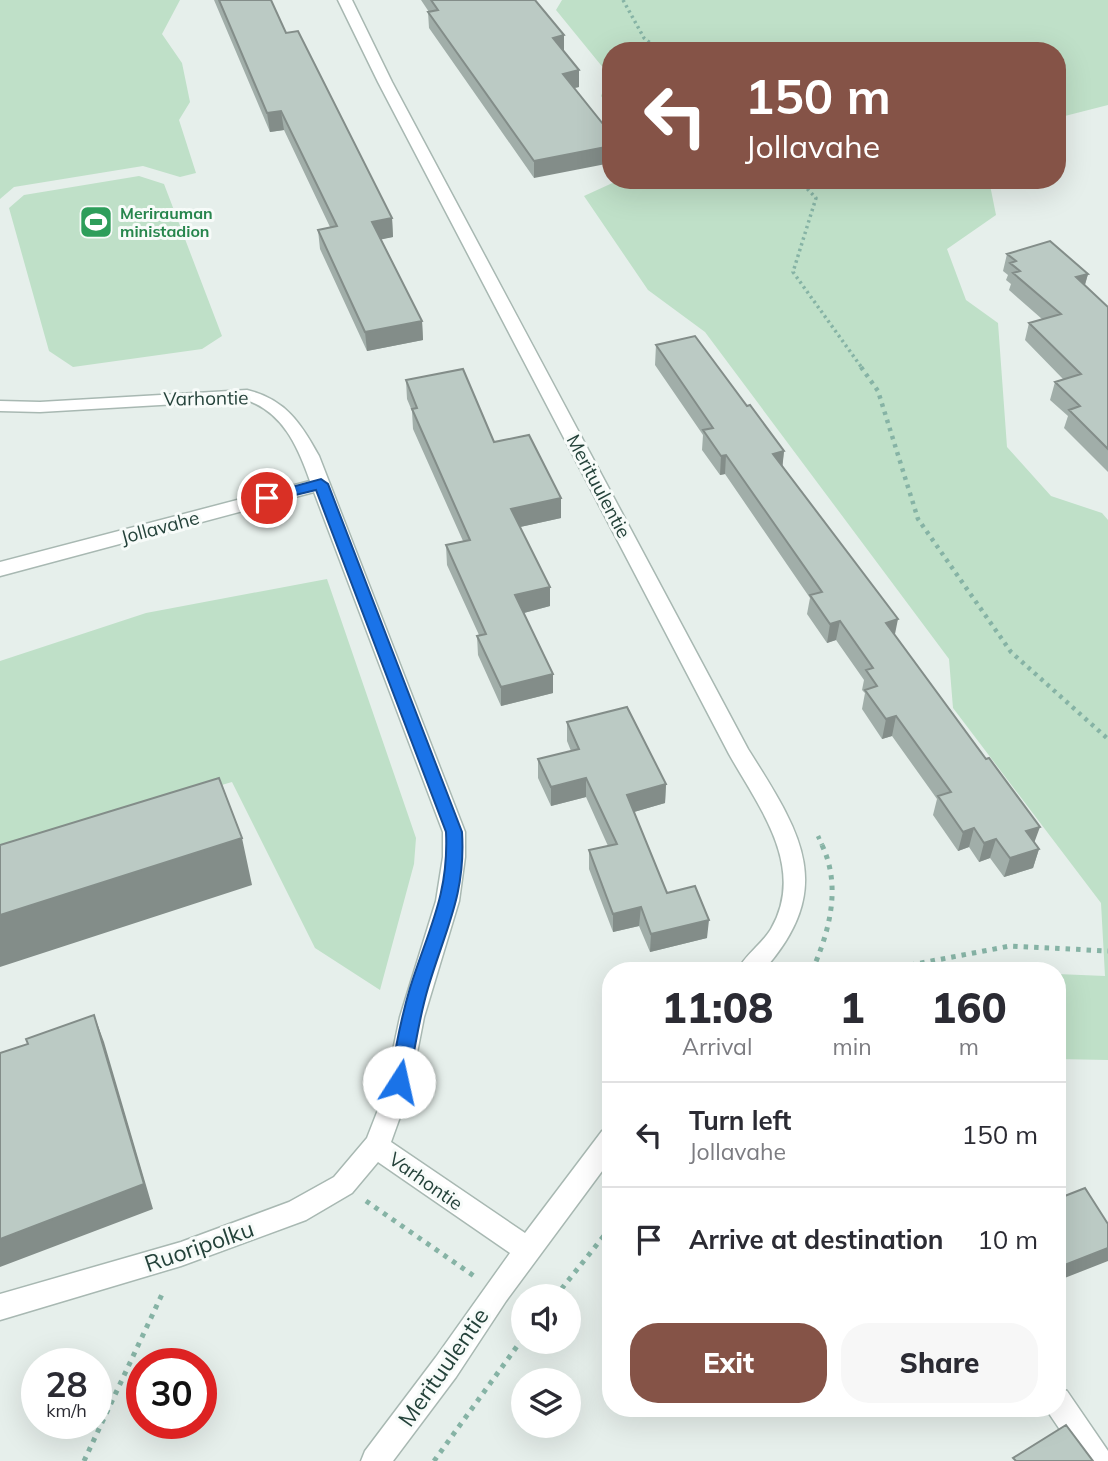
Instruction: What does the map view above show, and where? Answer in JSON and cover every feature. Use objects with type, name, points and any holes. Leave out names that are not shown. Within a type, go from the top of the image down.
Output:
[{"type":"street","name":"Merituulentie","points":[[345,0],[385,82],[545,386],[740,754],[771,805],[796,863],[795,900],[781,933],[757,962]]},
{"type":"street","name":"Varhontie","points":[[0,406],[40,407],[247,395],[268,400],[291,422],[321,484],[454,832],[456,863],[452,892],[419,988],[399,1082],[376,1146],[528,1250]]},
{"type":"street","name":"Jollavahe","points":[[0,569],[321,484]]},
{"type":"street","name":"Ruoripolku","points":[[0,1307],[181,1254],[296,1211],[342,1185],[376,1146]]},
{"type":"street","name":"Merituulentie","points":[[375,1461],[446,1367],[496,1292],[602,1151]]},
{"type":"street","points":[[1066,1414],[1098,1461]]},
{"type":"path","points":[[623,0],[649,42]]},
{"type":"path","points":[[808,189],[816,198],[793,272],[878,391],[918,519],[1011,652],[1108,739]]},
{"type":"path","points":[[926,962],[1010,946],[1108,951]]},
{"type":"path","points":[[342,1185],[496,1292]]},
{"type":"path","points":[[565,1284],[602,1238]]},
{"type":"path","points":[[84,1461],[181,1254]]},
{"type":"path","points":[[434,1461],[511,1354]]},
{"type":"green space","points":[[0,0],[180,0],[162,34],[182,63],[190,102],[179,120],[196,173],[180,177],[143,166],[14,187],[0,199]]},
{"type":"green space","points":[[562,0],[1108,0],[1108,105],[1066,116],[1066,42],[602,42],[602,66],[556,10]]},
{"type":"green space","points":[[139,176],[164,184],[222,336],[202,349],[73,367],[49,351],[9,208],[24,195]]},
{"type":"green space","points":[[602,188],[991,189],[996,215],[947,249],[966,300],[998,323],[1007,447],[1051,496],[1102,513],[1108,520],[1108,1060],[1066,1059],[1066,974],[1105,976],[1101,903],[953,708],[949,659],[705,332],[648,290],[584,196]]},
{"type":"green space","points":[[327,579],[416,838],[414,864],[380,990],[315,948],[232,782],[0,849],[0,661],[146,613]]},
{"type":"building","points":[[219,0],[271,0],[286,33],[298,31],[392,218],[372,222],[422,321],[365,332],[318,230],[337,226],[281,111],[267,113]]},
{"type":"building","points":[[431,0],[535,0],[564,35],[553,38],[579,70],[563,74],[602,123],[602,148],[534,161],[428,12],[438,10]]},
{"type":"building","points":[[1050,241],[1088,274],[1076,277],[1108,307],[1108,449],[1069,410],[1080,406],[1055,382],[1081,374],[1029,323],[1061,314],[1013,273],[1020,271],[1010,263],[1016,261],[1007,254]]},
{"type":"building","points":[[695,336],[784,451],[773,454],[898,619],[886,623],[986,759],[989,758],[1040,827],[1026,831],[1039,849],[1010,858],[996,839],[984,843],[974,828],[963,832],[938,796],[951,792],[896,716],[886,719],[865,690],[877,686],[866,670],[873,668],[840,621],[830,624],[810,595],[822,592],[726,455],[721,456],[703,430],[713,428],[656,345]]},
{"type":"building","points":[[463,369],[494,442],[529,435],[561,498],[511,509],[550,587],[515,595],[553,674],[501,687],[477,636],[486,634],[446,545],[470,540],[412,409],[417,408],[406,380]]},
{"type":"building","points":[[627,707],[666,784],[627,795],[667,893],[695,886],[709,920],[651,934],[641,907],[613,914],[589,850],[617,844],[586,778],[551,787],[538,759],[579,749],[567,722]]},
{"type":"building","points":[[219,778],[242,838],[0,915],[0,845]]},
{"type":"building","points":[[94,1015],[144,1184],[0,1239],[0,1053],[28,1044],[26,1039]]},
{"type":"building","points":[[1085,1188],[1108,1224],[1108,1248],[1066,1264],[1066,1195]]},
{"type":"building","points":[[1066,1425],[1093,1461],[1016,1461],[1013,1458]]},
{"type":"place","name":"Merirauman ministadion","points":[[96,222]]},
{"type":"route","points":[[267,498],[321,484],[454,832],[456,863],[452,892],[419,988],[399,1082]]}]
